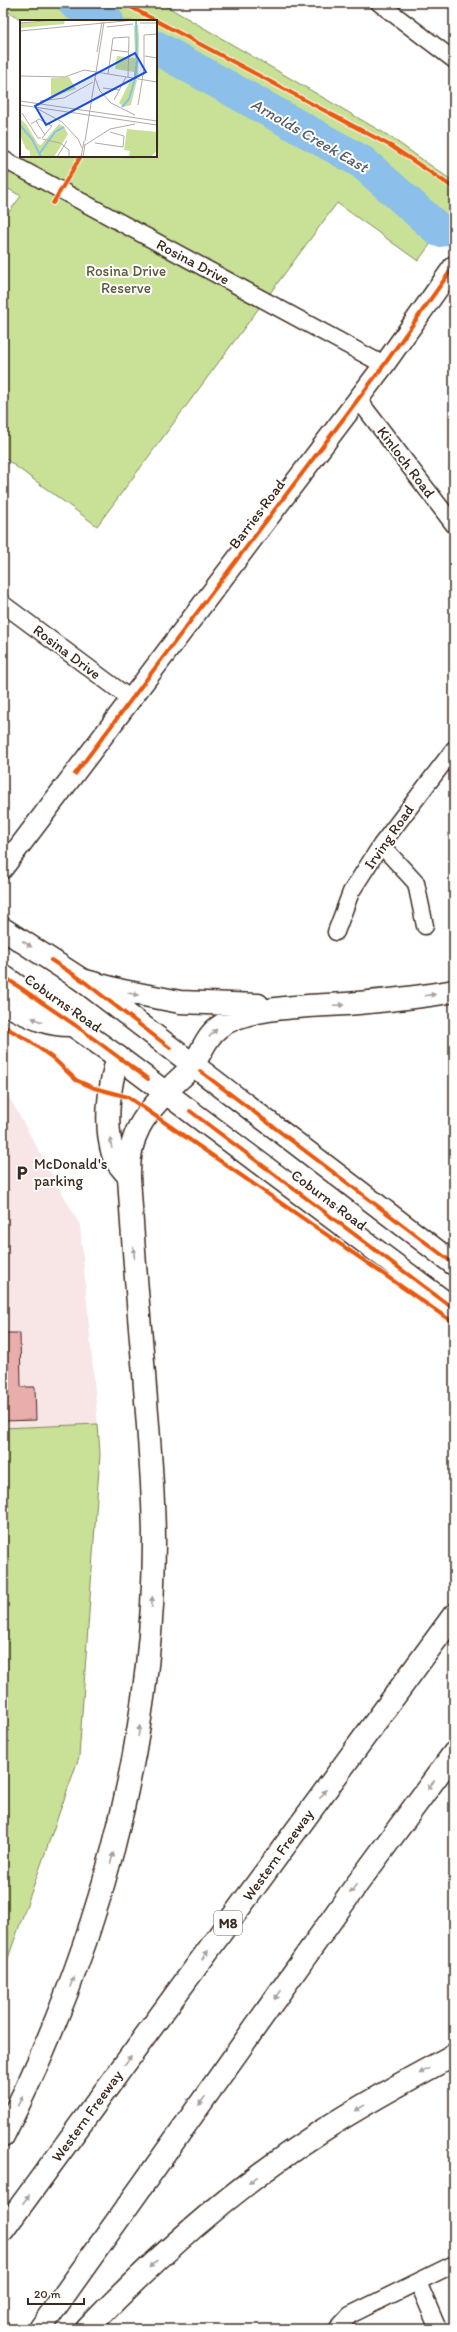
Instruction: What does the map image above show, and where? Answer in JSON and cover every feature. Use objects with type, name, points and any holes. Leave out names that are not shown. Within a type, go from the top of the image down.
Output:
[{"type":"main road","name":"Coburns Road","points":[[3,928],[82,980],[192,1066],[454,1264]]},
{"type":"main road","name":"Coburns Road","points":[[3,976],[75,1025],[454,1309]]},
{"type":"main road","points":[[82,980],[130,993],[180,1002],[300,1007]]},
{"type":"main road","points":[[3,2136],[58,2018],[93,1922],[121,1823],[139,1729],[150,1637],[154,1540],[152,1470],[128,1160],[134,1135],[152,1107],[192,1066],[209,1036],[218,1027],[231,1020],[244,1015],[300,1007],[357,1004],[454,991]]},
{"type":"main road","points":[[3,1003],[42,1022],[56,1026],[75,1025]]},
{"type":"main road","points":[[118,1057],[112,1076],[109,1125],[113,1156],[129,1177]]},
{"type":"main road","name":"Western Freeway","points":[[3,2230],[454,1615]]},
{"type":"main road","points":[[40,2329],[352,1891],[454,1753]]},
{"type":"main road","points":[[87,2329],[158,2260],[213,2212],[265,2171],[320,2132],[394,2088],[454,2055]]},
{"type":"street","points":[[379,3],[454,60]]},
{"type":"street","name":"Rosina Drive","points":[[3,159],[384,365]]},
{"type":"street","name":"Barries Road","points":[[3,868],[132,700],[384,365],[454,266]]},
{"type":"street","name":"Kinloch Road","points":[[358,399],[454,525]]},
{"type":"street","name":"Rosina Drive","points":[[3,604],[132,700]]},
{"type":"street","name":"Irving Road","points":[[336,932],[352,892],[381,844],[454,749]]},
{"type":"street","points":[[381,844],[416,883],[425,926]]},
{"type":"street","points":[[337,2329],[350,2315],[454,2264]]},
{"type":"street","points":[[418,2282],[438,2329]]},
{"type":"shaded area","points":[[3,1086],[80,1225],[98,1424],[3,1428]]},
{"type":"green space","name":"Rosina Drive Reserve","points":[[3,3],[161,3],[389,136],[454,182],[454,212],[418,261],[337,203],[97,526],[3,457],[3,220],[21,196],[3,186],[3,182],[21,157],[157,157],[157,20],[22,20],[3,9]]},
{"type":"green space","points":[[98,1424],[100,1454],[79,1757],[7,1961],[3,1959],[3,1428]]},
{"type":"building","points":[[3,1333],[20,1333],[21,1387],[35,1387],[36,1420],[3,1421]]},
{"type":"waterway","name":"Arnolds Creek East","points":[[75,3],[105,20]]},
{"type":"waterway","name":"Arnolds Creek East","points":[[157,48],[362,162],[439,230]]},
{"type":"waterway","name":"Arnolds Creek East","points":[[439,230],[451,241]]},
{"type":"cycle path","points":[[123,3],[155,20]]},
{"type":"cycle path","points":[[157,21],[391,146],[454,188]]},
{"type":"cycle path","points":[[53,203],[80,157]]},
{"type":"cycle path","points":[[75,774],[384,365],[454,266]]},
{"type":"cycle path","points":[[51,960],[82,980],[170,1048]]},
{"type":"cycle path","points":[[3,976],[75,1025],[148,1079]]},
{"type":"cycle path","points":[[3,1026],[28,1040],[54,1059],[76,1080],[94,1088],[128,1097],[454,1323]]},
{"type":"cycle path","points":[[200,1071],[454,1264]]},
{"type":"cycle path","points":[[190,1111],[454,1309]]},
{"type":"place","name":"McDonald's parking","points":[[22,1173]]}]
